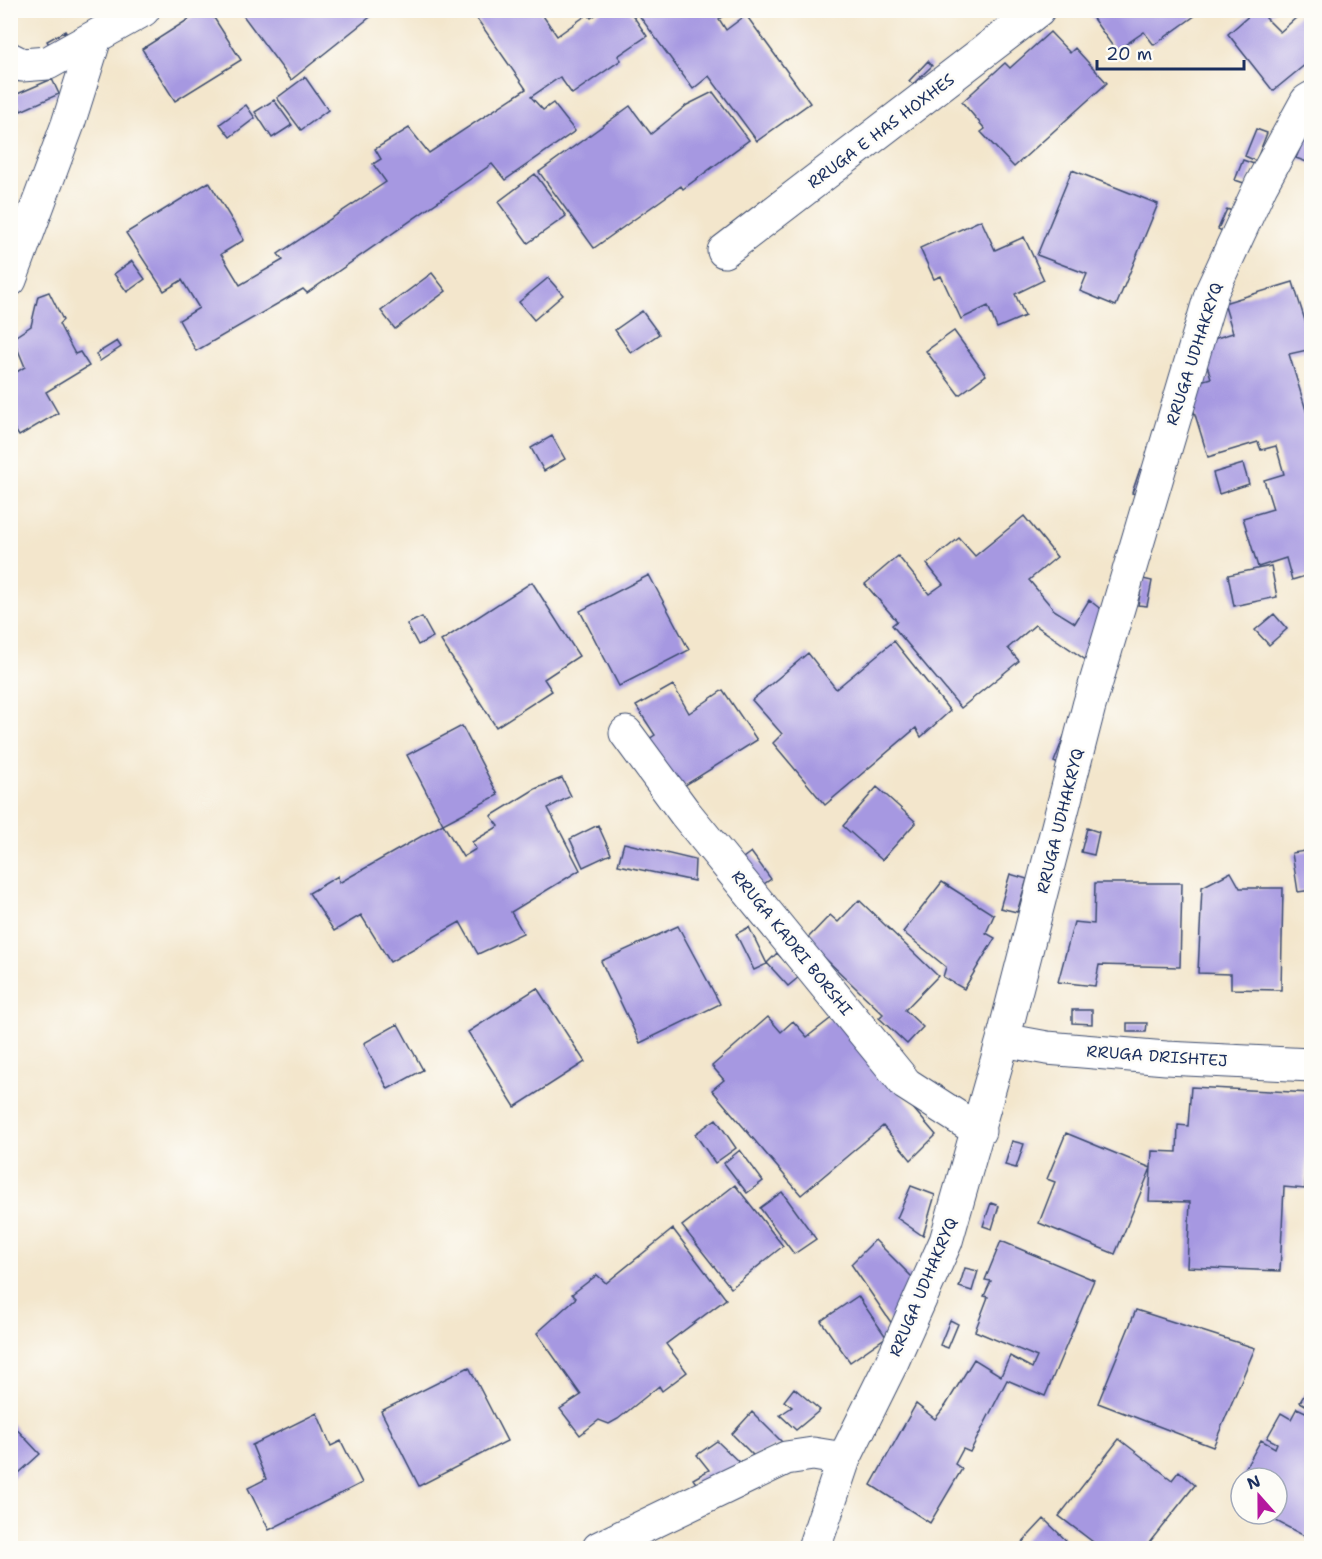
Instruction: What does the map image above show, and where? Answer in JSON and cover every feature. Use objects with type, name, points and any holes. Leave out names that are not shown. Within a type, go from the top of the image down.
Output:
[{"type":"street","points":[[10,59],[22,65],[48,63],[143,10]]},
{"type":"street","name":"RRUGA E HAS HOXHES","points":[[724,251],[1038,10]]},
{"type":"street","points":[[10,280],[68,124],[95,38]]},
{"type":"street","name":"RRUGA UDHAKRYQ","points":[[814,1548],[844,1459],[891,1364],[946,1240],[979,1131],[1089,706],[1212,291],[1262,185],[1307,101],[1311,98]]},
{"type":"street","name":"RRUGA KADRI BORSHI","points":[[626,733],[685,813],[906,1084],[979,1131]]},
{"type":"street","name":"RRUGA DRISHTEJ","points":[[1003,1040],[1047,1047],[1166,1058],[1311,1065]]},
{"type":"street","points":[[599,1548],[786,1458],[813,1454],[844,1459]]},
{"type":"building","points":[[203,10],[209,10],[241,60],[175,101],[142,49]]},
{"type":"building","points":[[239,10],[379,10],[291,80]]},
{"type":"building","points":[[482,10],[539,10],[557,36],[588,14],[591,18],[603,10],[629,10],[647,36],[618,56],[621,60],[572,94],[560,77],[531,97],[543,110],[553,103],[575,131],[505,180],[492,164],[307,293],[303,289],[196,351],[179,320],[199,308],[182,280],[164,291],[126,233],[209,182],[244,240],[221,254],[240,285],[283,260],[278,254],[386,182],[373,164],[381,159],[375,149],[409,128],[429,153],[526,89],[475,16]]},
{"type":"building","points":[[643,10],[731,10],[719,19],[726,30],[746,15],[810,103],[757,141],[709,76],[693,89],[638,14]]},
{"type":"building","points":[[1087,10],[1203,10],[1154,45],[1144,32],[1116,51]]},
{"type":"building","points":[[1250,10],[1276,10],[1266,18],[1280,32],[1305,10],[1312,10],[1312,59],[1273,91],[1228,34],[1252,13]]},
{"type":"building","points":[[65,31],[72,42],[54,53],[47,41]]},
{"type":"building","points":[[1050,32],[1070,53],[1075,48],[1107,83],[1014,167],[981,132],[985,129],[962,102],[1005,63],[1010,68]]},
{"type":"building","points":[[928,61],[932,66],[913,84],[909,81]]},
{"type":"building","points":[[305,77],[328,110],[301,130],[277,98]]},
{"type":"building","points":[[52,79],[59,94],[21,111],[15,95]]},
{"type":"building","points":[[713,92],[749,140],[683,189],[681,186],[594,248],[539,172],[630,106],[651,134],[687,105]]},
{"type":"building","points":[[274,100],[292,125],[272,138],[255,112]]},
{"type":"building","points":[[246,105],[255,118],[230,137],[220,124]]},
{"type":"building","points":[[1310,124],[1312,125],[1312,164],[1296,158]]},
{"type":"building","points":[[1256,129],[1267,133],[1256,161],[1245,156]]},
{"type":"building","points":[[1243,160],[1254,164],[1247,184],[1235,180]]},
{"type":"building","points":[[1072,170],[1158,204],[1116,306],[1080,291],[1087,274],[1037,255]]},
{"type":"building","points":[[535,174],[566,216],[528,243],[498,202]]},
{"type":"building","points":[[1227,209],[1232,211],[1224,232],[1218,229]]},
{"type":"building","points":[[981,220],[995,250],[1024,237],[1044,280],[1015,294],[1025,316],[997,328],[988,306],[961,319],[941,276],[934,279],[920,248]]},
{"type":"building","points":[[132,261],[145,279],[127,292],[114,274]]},
{"type":"building","points":[[432,273],[446,291],[395,329],[381,311]]},
{"type":"building","points":[[548,278],[563,295],[534,320],[519,302]]},
{"type":"building","points":[[1293,282],[1312,343],[1312,349],[1289,354],[1312,430],[1312,574],[1292,580],[1286,558],[1258,567],[1243,518],[1273,509],[1264,480],[1284,474],[1276,446],[1261,450],[1258,442],[1208,457],[1186,385],[1211,378],[1200,343],[1233,333],[1224,303]]},
{"type":"building","points":[[49,292],[63,320],[59,324],[75,354],[80,352],[89,366],[46,392],[58,413],[19,436],[10,422],[10,376],[25,367],[13,338],[31,326],[38,296]]},
{"type":"building","points":[[642,311],[659,334],[631,353],[615,330]]},
{"type":"building","points":[[954,331],[986,375],[959,395],[926,351]]},
{"type":"building","points":[[117,341],[121,347],[100,361],[96,354]]},
{"type":"building","points":[[552,436],[565,459],[544,471],[531,448]]},
{"type":"building","points":[[1243,464],[1249,484],[1219,494],[1213,473]]},
{"type":"building","points":[[1140,469],[1150,472],[1142,496],[1132,493]]},
{"type":"building","points":[[1024,516],[1057,557],[1029,580],[1054,610],[1075,623],[1089,600],[1111,617],[1096,667],[1035,625],[1008,648],[1019,661],[961,708],[892,625],[897,621],[865,584],[898,556],[929,594],[943,584],[927,564],[959,538],[975,556]]},
{"type":"building","points":[[1271,566],[1277,597],[1234,606],[1228,575]]},
{"type":"building","points":[[649,575],[689,650],[619,686],[580,611]]},
{"type":"building","points":[[1143,579],[1152,581],[1147,606],[1138,605]]},
{"type":"building","points":[[532,582],[579,656],[544,679],[552,691],[496,727],[441,641]]},
{"type":"building","points":[[1274,614],[1287,629],[1269,645],[1255,630]]},
{"type":"building","points":[[422,617],[433,637],[418,645],[407,624]]},
{"type":"building","points":[[894,641],[950,711],[921,737],[916,728],[825,805],[773,743],[782,734],[752,700],[808,653],[836,689]]},
{"type":"building","points":[[673,685],[689,713],[723,690],[757,740],[679,789],[646,741],[655,735],[636,706]]},
{"type":"building","points":[[462,726],[498,795],[443,824],[407,755]]},
{"type":"building","points":[[1064,736],[1071,739],[1061,765],[1054,762]]},
{"type":"building","points":[[562,778],[571,796],[548,808],[580,870],[511,912],[523,933],[478,954],[460,922],[390,962],[361,915],[334,931],[309,893],[338,876],[339,883],[443,824],[463,857],[476,849],[472,842],[499,826],[491,816],[535,789]]},
{"type":"building","points":[[877,787],[916,822],[882,860],[843,826]]},
{"type":"building","points":[[598,825],[611,854],[583,867],[570,839]]},
{"type":"building","points":[[1087,828],[1099,832],[1094,855],[1081,852]]},
{"type":"building","points":[[624,843],[695,860],[694,881],[618,865]]},
{"type":"building","points":[[1311,850],[1312,890],[1298,892],[1292,853]]},
{"type":"building","points":[[751,852],[771,879],[758,888],[739,861]]},
{"type":"building","points":[[1231,872],[1240,888],[1283,888],[1281,990],[1231,989],[1231,974],[1198,973],[1202,887]]},
{"type":"building","points":[[1010,874],[1027,879],[1017,912],[1000,908]]},
{"type":"building","points":[[942,882],[994,915],[986,933],[995,938],[964,989],[943,977],[946,967],[903,932]]},
{"type":"building","points":[[1095,883],[1182,883],[1180,967],[1099,965],[1095,986],[1058,982],[1074,922],[1094,924]]},
{"type":"building","points":[[859,900],[938,976],[905,1010],[923,1027],[907,1044],[879,1018],[883,1014],[806,940],[830,915],[838,922]]},
{"type":"building","points":[[678,926],[720,1004],[640,1043],[601,961]]},
{"type":"building","points":[[749,927],[767,964],[754,970],[736,934]]},
{"type":"building","points":[[777,953],[799,977],[788,986],[767,963]]},
{"type":"building","points":[[537,988],[585,1062],[515,1107],[468,1032]]},
{"type":"building","points":[[1072,1010],[1092,1010],[1092,1024],[1072,1023]]},
{"type":"building","points":[[834,1016],[936,1135],[911,1160],[883,1126],[801,1195],[712,1090],[724,1080],[712,1066],[768,1017],[781,1032],[793,1021],[807,1037]]},
{"type":"building","points":[[1127,1023],[1147,1023],[1146,1032],[1127,1032]]},
{"type":"building","points":[[398,1024],[423,1070],[388,1089],[364,1043]]},
{"type":"building","points":[[1191,1087],[1311,1093],[1305,1189],[1284,1187],[1280,1271],[1187,1267],[1190,1202],[1149,1201],[1152,1151],[1177,1152],[1178,1125],[1188,1126]]},
{"type":"building","points":[[716,1119],[736,1148],[715,1163],[695,1134]]},
{"type":"building","points":[[1066,1133],[1151,1168],[1115,1254],[1039,1223],[1055,1182],[1047,1179]]},
{"type":"building","points":[[1012,1141],[1024,1144],[1016,1168],[1005,1165]]},
{"type":"building","points":[[740,1150],[763,1181],[747,1193],[724,1163]]},
{"type":"building","points":[[735,1185],[783,1246],[731,1288],[682,1226]]},
{"type":"building","points":[[911,1186],[935,1195],[923,1236],[897,1218]]},
{"type":"building","points":[[782,1192],[816,1239],[794,1254],[760,1208]]},
{"type":"building","points":[[991,1203],[999,1206],[992,1229],[983,1226]]},
{"type":"building","points":[[673,1229],[726,1299],[666,1344],[687,1372],[662,1391],[659,1386],[618,1419],[609,1424],[599,1420],[580,1435],[560,1409],[581,1395],[537,1333],[576,1298],[572,1294],[597,1275],[606,1283]]},
{"type":"building","points":[[875,1240],[913,1278],[892,1324],[851,1264]]},
{"type":"building","points":[[1001,1241],[1094,1280],[1045,1396],[1007,1380],[970,1452],[963,1449],[955,1464],[962,1469],[930,1523],[871,1485],[916,1404],[935,1419],[974,1359],[1001,1376],[1010,1356],[1032,1368],[1037,1357],[975,1331],[988,1297],[984,1296],[991,1281],[985,1280]]},
{"type":"building","points":[[965,1268],[978,1271],[972,1291],[959,1287]]},
{"type":"building","points":[[858,1296],[886,1337],[850,1362],[821,1321]]},
{"type":"building","points":[[1136,1310],[1255,1348],[1213,1447],[1098,1403]]},
{"type":"building","points":[[950,1320],[958,1324],[948,1348],[940,1345]]},
{"type":"building","points":[[469,1367],[507,1441],[419,1486],[381,1411]]},
{"type":"building","points":[[1312,1382],[1312,1409],[1300,1402]]},
{"type":"building","points":[[794,1388],[820,1410],[796,1430],[780,1415],[792,1407],[784,1401]]},
{"type":"building","points":[[1297,1408],[1312,1415],[1312,1540],[1286,1526],[1289,1526],[1289,1466],[1247,1466],[1261,1440],[1275,1448],[1277,1443],[1267,1438],[1281,1413],[1291,1419]]},
{"type":"building","points":[[752,1412],[783,1443],[754,1456],[732,1434]]},
{"type":"building","points":[[317,1413],[331,1446],[341,1441],[362,1483],[269,1530],[248,1488],[266,1479],[252,1445]]},
{"type":"building","points":[[10,1422],[40,1454],[10,1481]]},
{"type":"building","points":[[1119,1439],[1172,1480],[1179,1471],[1195,1485],[1145,1548],[1101,1548],[1059,1516]]},
{"type":"building","points":[[717,1441],[741,1464],[700,1489],[693,1479],[709,1470],[697,1455]]},
{"type":"building","points":[[1044,1519],[1074,1548],[1017,1548]]}]
